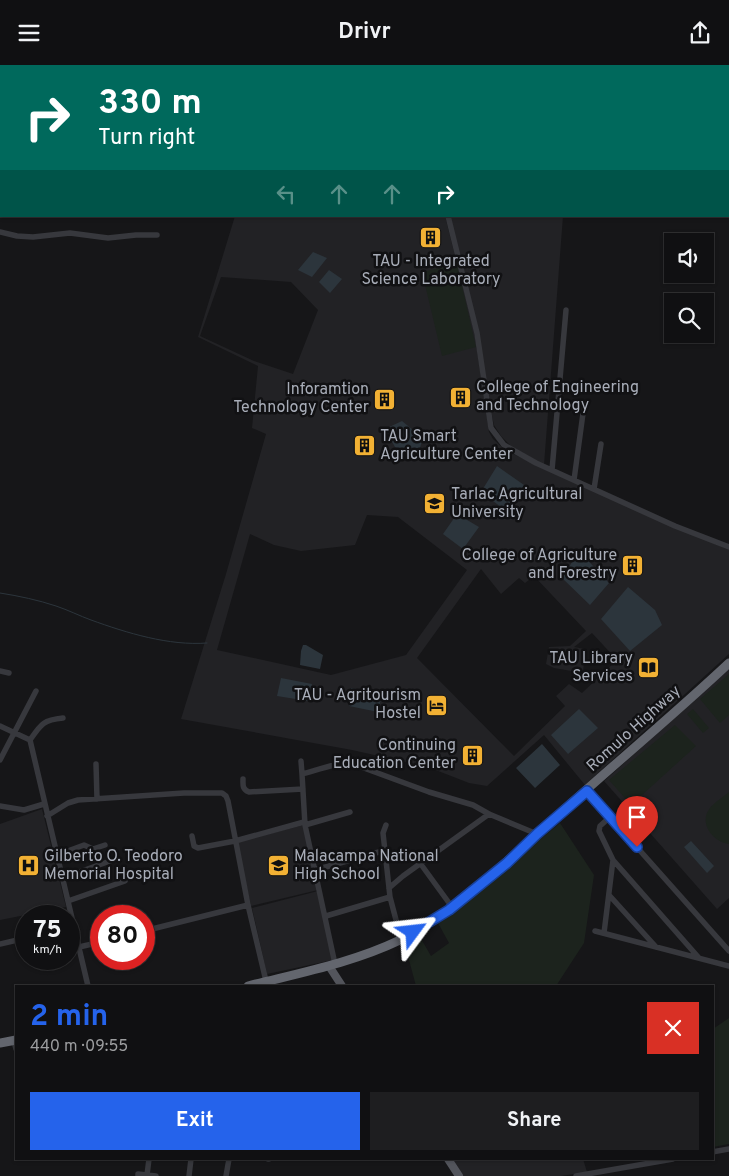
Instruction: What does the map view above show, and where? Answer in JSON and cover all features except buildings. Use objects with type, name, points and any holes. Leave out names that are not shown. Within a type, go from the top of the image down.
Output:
[{"type":"highway","name":"Romulo Highway","points":[[252,985],[332,965],[375,951],[436,919],[507,863],[729,663]]},
{"type":"highway","points":[[0,1043],[15,1043]]},
{"type":"main road","points":[[332,965],[342,985]]},
{"type":"main road","points":[[449,1160],[459,1176]]},
{"type":"street","points":[[448,217],[477,333],[491,428],[504,445],[552,470],[675,526],[729,547]]},
{"type":"street","points":[[0,232],[17,237],[70,233],[108,238],[157,235]]},
{"type":"street","points":[[552,470],[566,310]]},
{"type":"street","points":[[574,480],[584,406]]},
{"type":"street","points":[[594,489],[601,445]]},
{"type":"street","points":[[0,671],[10,673]]},
{"type":"street","points":[[0,759],[36,691]]},
{"type":"street","points":[[62,718],[43,722],[30,740],[68,905]]},
{"type":"street","points":[[0,726],[30,740]]},
{"type":"street","points":[[302,761],[305,824],[326,916],[332,965]]},
{"type":"street","points":[[302,775],[346,763],[353,764],[429,792],[473,805],[489,814],[537,834]]},
{"type":"street","points":[[96,764],[97,799]]},
{"type":"street","points":[[243,779],[243,787],[249,792],[302,789]]},
{"type":"street","points":[[587,791],[729,951]]},
{"type":"street","points":[[47,816],[68,803],[78,800],[132,798],[184,793],[222,793],[226,796],[248,905],[266,981]]},
{"type":"street","points":[[0,806],[24,810],[44,804]]},
{"type":"street","points":[[192,836],[194,846],[198,849],[350,812]]},
{"type":"street","points":[[389,888],[420,863],[489,814]]},
{"type":"street","points":[[610,817],[600,826],[599,831],[613,860],[699,958]]},
{"type":"street","points":[[386,825],[383,831],[390,897],[401,939]]},
{"type":"street","points":[[56,855],[84,845],[93,849],[105,845]]},
{"type":"street","points":[[314,870],[386,850]]},
{"type":"street","points":[[62,878],[113,860]]},
{"type":"street","points":[[604,933],[613,860]]},
{"type":"street","points":[[420,863],[452,907]]},
{"type":"street","points":[[68,901],[125,881]]},
{"type":"street","points":[[609,895],[656,947]]},
{"type":"street","points":[[326,916],[390,897]]},
{"type":"street","points":[[155,928],[248,905]]},
{"type":"street","points":[[595,931],[729,966]]},
{"type":"street","points":[[0,944],[15,941]]},
{"type":"street","points":[[80,951],[88,985]]},
{"type":"street","points":[[714,1152],[729,1149]]},
{"type":"street","points":[[147,1175],[149,1160]]},
{"type":"street","points":[[189,1176],[192,1160]]},
{"type":"street","points":[[226,1176],[229,1160]]},
{"type":"street","points":[[576,1176],[667,1160]]},
{"type":"street","points":[[138,1176],[138,1174],[156,1176]]},
{"type":"shaded area","name":"Tarlac Agricultural University","points":[[235,217],[445,217],[474,330],[489,432],[493,439],[505,450],[543,468],[729,550],[729,654],[585,785],[544,735],[487,786],[469,783],[428,767],[352,750],[181,719],[226,574],[266,434],[252,428],[258,366],[198,337]],"holes":[[[221,277],[291,282],[318,310],[293,374],[254,361],[200,336]],[[367,515],[398,517],[467,570],[406,655],[331,675],[217,650],[250,534],[274,545],[301,551],[355,545]],[[481,569],[501,594],[519,578],[525,583],[534,576],[586,631],[570,646],[549,647],[546,664],[554,668],[583,673],[585,649],[574,647],[592,633],[617,660],[582,693],[569,684],[556,696],[565,706],[514,756],[417,658]]]},
{"type":"shaded area","name":"Tarlac Agricultural University","points":[[450,217],[563,217],[544,465],[511,446],[494,425]]},
{"type":"shaded area","points":[[313,252],[327,258],[312,277],[298,270]]},
{"type":"shaded area","points":[[457,264],[476,347],[442,356],[422,272]]},
{"type":"shaded area","points":[[329,270],[342,279],[330,293],[319,282]]},
{"type":"shaded area","points":[[402,421],[413,430],[424,434],[418,455],[395,447],[385,429]]},
{"type":"shaded area","points":[[497,466],[524,485],[509,513],[481,492]]},
{"type":"shaded area","points":[[457,514],[479,527],[463,549],[443,534]]},
{"type":"shaded area","points":[[579,551],[609,583],[590,605],[562,578]]},
{"type":"shaded area","points":[[628,587],[655,610],[662,625],[630,651],[601,619]]},
{"type":"shaded area","points":[[303,645],[323,655],[320,669],[300,665]]},
{"type":"shaded area","points":[[729,669],[729,898],[717,909],[604,781]]},
{"type":"shaded area","points":[[729,674],[729,715],[720,723],[700,699]]},
{"type":"shaded area","points":[[281,678],[312,684],[308,701],[277,696]]},
{"type":"shaded area","points":[[351,688],[382,694],[378,712],[349,706]]},
{"type":"shaded area","points":[[579,709],[598,728],[568,754],[551,735]]},
{"type":"shaded area","points":[[693,709],[709,728],[703,733],[687,714]]},
{"type":"shaded area","points":[[675,725],[696,746],[631,805],[609,780]]},
{"type":"shaded area","points":[[542,744],[560,765],[535,788],[516,768]]},
{"type":"shaded area","points":[[729,792],[729,844],[713,836],[709,831],[706,820],[710,808]]},
{"type":"shaded area","name":"Gilberto O. Teodoro Memorial Hospital","points":[[42,809],[66,905],[15,905],[15,917],[0,920],[0,824]]},
{"type":"shaded area","points":[[560,823],[594,875],[584,943],[557,985],[416,985],[405,945],[420,937],[431,956],[449,943],[438,923]]},
{"type":"shaded area","name":"Malacampa National High School","points":[[304,825],[318,890],[251,906],[237,842]]},
{"type":"shaded area","points":[[691,841],[714,866],[707,873],[684,847]]},
{"type":"shaded area","points":[[318,891],[333,960],[267,974],[252,908]]},
{"type":"shaded area","points":[[729,1018],[729,1144],[714,1147],[714,1028]]},
{"type":"shaded area","points":[[454,1160],[583,1160],[587,1172],[561,1176],[463,1176]]},
{"type":"waterway","points":[[0,593],[49,604],[134,634],[178,643],[207,643]]},
{"type":"place","name":"TAU - Integrated Science Laboratory","points":[[431,238]]},
{"type":"place","name":"College of Engineering and Technology","points":[[460,397]]},
{"type":"place","name":"Inforamtion Technology Center","points":[[385,399]]},
{"type":"place","name":"TAU Smart Agriculture Center","points":[[364,446]]},
{"type":"place","name":"Tarlac Agricultural University","points":[[435,504]]},
{"type":"place","name":"College of Agriculture and Forestry","points":[[633,565]]},
{"type":"place","name":"TAU Library Services","points":[[649,668]]},
{"type":"place","name":"TAU - Agritourism Hostel","points":[[437,705]]},
{"type":"place","name":"Continuing Education Center","points":[[472,755]]},
{"type":"place","name":"Gilberto O. Teodoro Memorial Hospital","points":[[28,866]]},
{"type":"place","name":"Malacampa National High School","points":[[278,866]]},
{"type":"route","points":[[413,932],[449,910],[507,863],[587,791],[637,847]]}]
